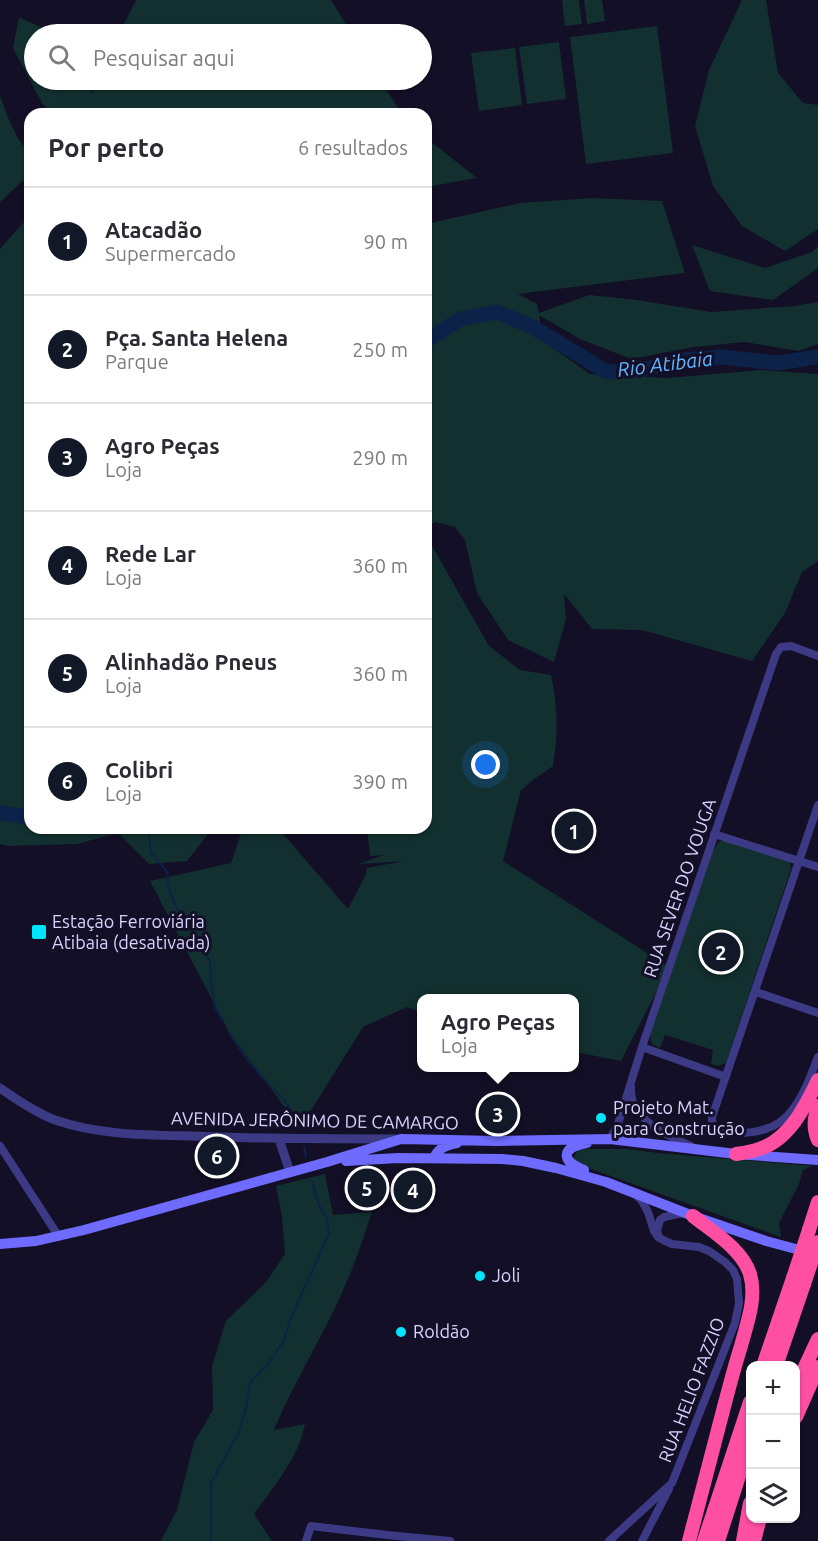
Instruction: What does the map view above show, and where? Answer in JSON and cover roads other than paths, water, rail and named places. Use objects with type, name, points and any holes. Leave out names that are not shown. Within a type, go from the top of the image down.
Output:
[{"type":"highway","points":[[736,1154],[760,1149],[777,1140],[798,1117],[818,1080]]},
{"type":"highway","points":[[818,1107],[814,1119],[814,1131],[818,1140]]},
{"type":"highway","points":[[777,1361],[818,1202]]},
{"type":"highway","points":[[688,1214],[721,1238],[746,1263],[753,1288],[748,1320],[689,1541]]},
{"type":"highway","points":[[765,1361],[799,1281],[816,1251]]},
{"type":"highway","points":[[800,1376],[818,1339]]},
{"type":"highway","points":[[796,1415],[818,1366]]},
{"type":"highway","points":[[704,1541],[746,1414]]},
{"type":"highway","points":[[720,1541],[746,1455]]},
{"type":"highway","points":[[743,1541],[746,1523]]},
{"type":"highway","points":[[754,1541],[759,1523]]},
{"type":"main road","name":"AVENIDA JERÔNIMO DE CAMARGO","points":[[401,1139],[496,1141],[608,1139],[736,1154],[818,1160]]},
{"type":"main road","points":[[0,1244],[58,1237],[401,1139]]},
{"type":"main road","points":[[606,1182],[596,1175],[577,1168],[567,1159],[567,1154],[577,1145],[608,1139]]},
{"type":"main road","points":[[434,1158],[437,1152],[444,1147],[454,1144],[496,1141]]},
{"type":"main road","points":[[327,1162],[398,1158],[524,1161],[606,1182],[766,1241],[816,1251]]},
{"type":"street","name":"RUA SEVER DO VOUGA","points":[[608,1139],[618,1124],[630,1082],[776,654],[782,647],[791,646],[818,656]]},
{"type":"street","points":[[818,806],[712,1118],[714,1126],[724,1131],[742,1134],[771,1128],[786,1117],[799,1102],[818,1057]]},
{"type":"street","points":[[714,834],[818,867]]},
{"type":"street","points":[[756,992],[818,1013]]},
{"type":"street","points":[[642,1047],[726,1077]]},
{"type":"street","points":[[630,1082],[633,1101],[640,1114],[677,1140],[702,1150]]},
{"type":"street","name":"AVENIDA JERÔNIMO DE CAMARGO","points":[[0,1088],[54,1120],[94,1130],[125,1134],[401,1139]]},
{"type":"street","points":[[279,1138],[290,1172]]},
{"type":"street","points":[[0,1146],[58,1237]]},
{"type":"street","points":[[633,1193],[642,1201],[658,1237]]},
{"type":"street","points":[[658,1237],[657,1230],[660,1220],[664,1217],[688,1214]]},
{"type":"street","name":"RUA HELIO FAZZIO","points":[[609,1541],[672,1483],[735,1323],[739,1303],[737,1279],[733,1270],[717,1256],[699,1247],[672,1244],[658,1237]]},
{"type":"street","points":[[642,1541],[672,1483]]},
{"type":"street","points":[[306,1541],[311,1526],[386,1538],[450,1541]]},
{"type":"waterway","name":"Rio Atibaia","points":[[432,337],[460,319],[497,312],[531,326],[607,372],[641,370],[682,360],[722,357],[777,363],[818,357]]},
{"type":"waterway","name":"Rio Atibaia","points":[[0,813],[24,816]]},
{"type":"waterway","points":[[149,834],[151,853],[167,871],[169,889],[176,907],[210,961],[215,1008],[223,1020]]},
{"type":"waterway","points":[[229,1032],[249,1062],[287,1104],[300,1128]]},
{"type":"waterway","points":[[304,1147],[306,1157]]},
{"type":"waterway","points":[[209,1541],[211,1539],[211,1483],[239,1432],[250,1383],[268,1364],[283,1342],[292,1315],[329,1234],[327,1219],[319,1205],[312,1181]]},
{"type":"place","name":"Atacadão","points":[[574,831]]},
{"type":"place","name":"Estação Ferroviária Atibaia (desativada)","points":[[39,932]]},
{"type":"place","name":"Pça. Santa Helena","points":[[721,952]]},
{"type":"place","name":"Agro Peças","points":[[498,1114]]},
{"type":"place","name":"Projeto Mat. para Construção","points":[[601,1118]]},
{"type":"place","name":"Colibri","points":[[217,1156]]},
{"type":"place","name":"Alinhadão Pneus","points":[[367,1188]]},
{"type":"place","name":"Rede Lar","points":[[413,1190]]},
{"type":"place","name":"Joli","points":[[480,1276]]},
{"type":"place","name":"Roldão","points":[[401,1332]]}]
